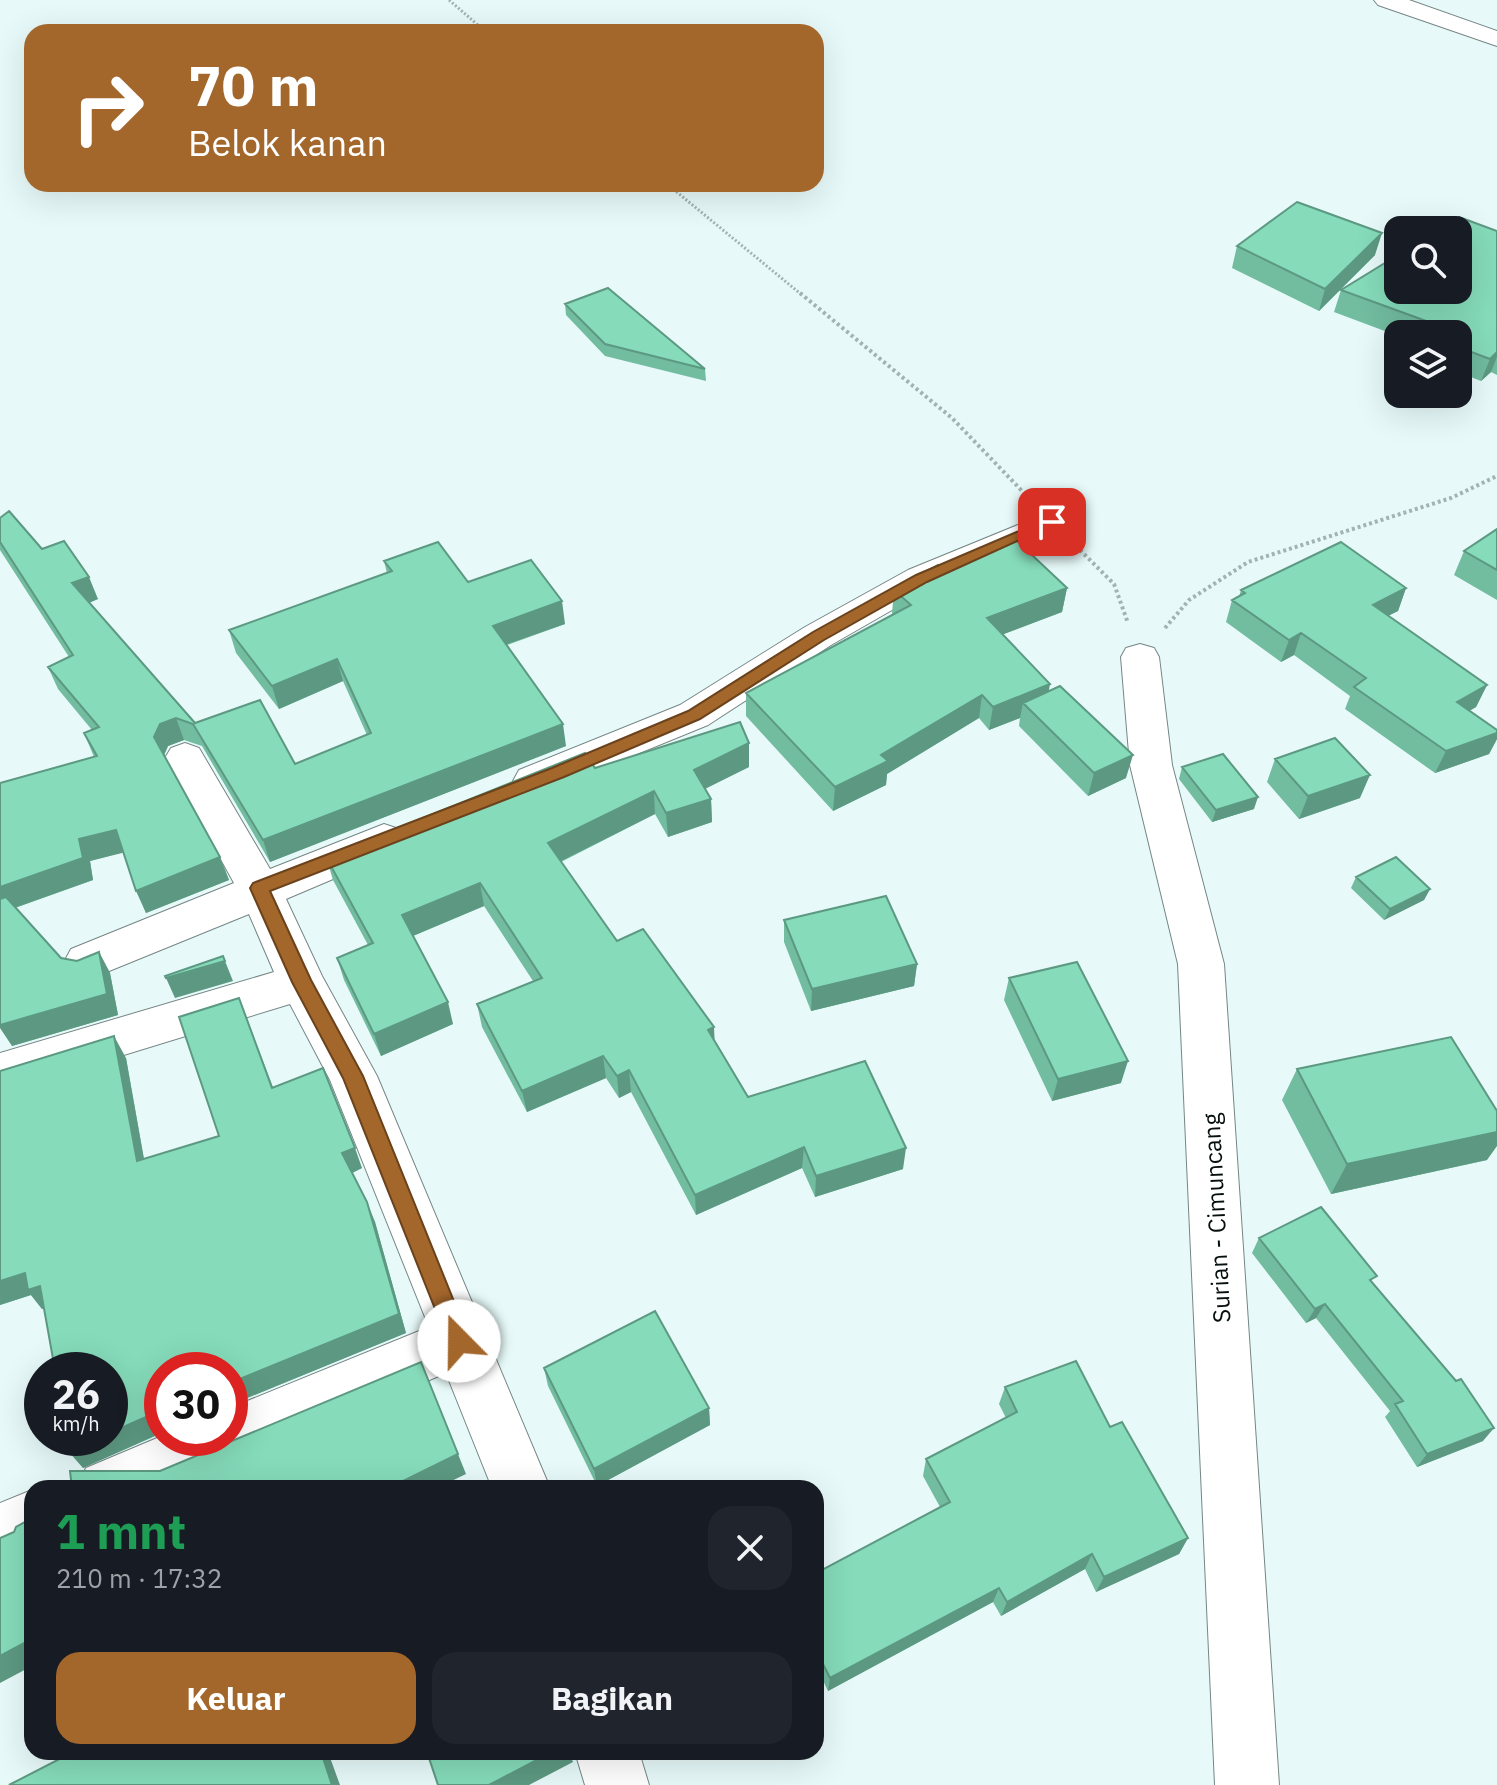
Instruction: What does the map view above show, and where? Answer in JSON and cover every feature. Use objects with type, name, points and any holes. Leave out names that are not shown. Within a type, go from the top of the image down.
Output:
[{"type":"street","points":[[1386,0],[1497,39]]},
{"type":"street","points":[[501,794],[694,715],[818,636],[921,578],[1052,522]]},
{"type":"street","name":"Surian - Cimuncang","points":[[1140,657],[1151,765],[1201,964],[1247,1785]]},
{"type":"street","points":[[185,758],[259,888],[302,982],[353,1076],[518,1480]]},
{"type":"street","points":[[87,962],[259,888],[416,827]]},
{"type":"street","points":[[0,1073],[302,982]]},
{"type":"street","points":[[248,1429],[459,1341]]},
{"type":"street","points":[[125,1480],[183,1456]]},
{"type":"street","points":[[0,1532],[24,1522]]},
{"type":"street","points":[[609,1760],[617,1785]]},
{"type":"path","points":[[449,0],[477,24]]},
{"type":"path","points":[[677,192],[952,418],[1114,584],[1140,657],[1189,600],[1248,562],[1451,498],[1497,476]]},
{"type":"building","points":[[1297,202],[1382,233],[1325,289],[1237,246]]},
{"type":"building","points":[[1472,222],[1497,231],[1497,352],[1490,359],[1472,352],[1472,320],[1423,320],[1341,290],[1384,264],[1384,304],[1472,304]]},
{"type":"building","points":[[608,288],[705,369],[605,344],[565,304]]},
{"type":"building","points":[[9,511],[42,549],[64,541],[89,577],[72,583],[195,723],[260,700],[295,764],[371,733],[337,659],[272,686],[229,630],[392,571],[384,561],[438,542],[468,582],[531,560],[562,601],[493,626],[563,724],[263,840],[193,724],[176,718],[160,724],[154,737],[220,857],[136,891],[116,830],[79,839],[83,858],[0,887],[0,783],[97,756],[84,733],[99,727],[48,667],[73,655],[0,542],[0,518]]},
{"type":"building","points":[[1497,529],[1497,570],[1464,551]]},
{"type":"building","points":[[1016,540],[1067,588],[987,618],[1050,684],[993,707],[982,695],[881,755],[888,761],[835,787],[746,693],[911,605],[894,590],[938,565],[942,567]]},
{"type":"building","points":[[1341,542],[1406,588],[1373,605],[1487,685],[1457,702],[1497,733],[1446,751],[1354,687],[1366,678],[1301,633],[1289,640],[1232,600],[1245,593],[1241,590]]},
{"type":"building","points":[[1060,686],[1133,755],[1094,773],[1023,703]]},
{"type":"building","points":[[740,722],[749,743],[694,770],[711,799],[666,813],[654,791],[548,843],[617,941],[643,929],[714,1027],[708,1030],[748,1097],[865,1061],[906,1148],[816,1176],[804,1147],[695,1195],[629,1070],[617,1076],[603,1056],[522,1091],[477,1004],[542,978],[480,883],[402,915],[448,1002],[374,1034],[337,958],[373,943],[326,857],[585,753],[595,768]]},
{"type":"building","points":[[1335,738],[1370,775],[1308,796],[1275,759]]},
{"type":"building","points":[[1223,754],[1258,797],[1216,810],[1182,767]]},
{"type":"building","points":[[1396,857],[1430,889],[1390,909],[1356,877]]},
{"type":"building","points":[[886,896],[917,964],[812,989],[784,920]]},
{"type":"building","points":[[6,897],[61,958],[77,961],[99,952],[107,994],[0,1025],[0,899]]},
{"type":"building","points":[[223,956],[225,961],[165,976]]},
{"type":"building","points":[[1077,962],[1128,1061],[1058,1079],[1009,978]]},
{"type":"building","points":[[239,998],[272,1088],[323,1068],[355,1148],[342,1153],[367,1202],[399,1314],[248,1376],[248,1352],[144,1352],[144,1418],[128,1425],[128,1352],[52,1352],[40,1286],[28,1290],[25,1273],[0,1281],[0,1071],[114,1036],[137,1161],[219,1136],[179,1017]]},
{"type":"building","points":[[1451,1037],[1497,1111],[1497,1132],[1347,1164],[1297,1069]]},
{"type":"building","points":[[1321,1207],[1377,1276],[1370,1280],[1456,1381],[1461,1379],[1494,1428],[1427,1454],[1395,1404],[1403,1401],[1325,1304],[1315,1309],[1259,1238]]},
{"type":"building","points":[[655,1311],[709,1408],[594,1469],[544,1368]]},
{"type":"building","points":[[1076,1361],[1110,1427],[1122,1422],[1188,1538],[1104,1577],[1092,1554],[1007,1602],[999,1588],[830,1678],[824,1666],[824,1569],[950,1502],[926,1459],[1017,1412],[1005,1387]]},
{"type":"building","points":[[421,1362],[458,1454],[405,1480],[71,1480],[70,1471],[160,1471],[196,1456],[248,1456],[248,1434]]},
{"type":"building","points":[[24,1522],[24,1643],[0,1656],[0,1538],[14,1532]]},
{"type":"building","points":[[57,1760],[324,1760],[332,1785],[9,1785]]},
{"type":"building","points":[[430,1760],[537,1760],[489,1785],[438,1785]]},
{"type":"route","points":[[459,1341],[353,1076],[302,982],[259,888],[558,772],[694,715],[818,636],[921,578],[1052,522]]}]
